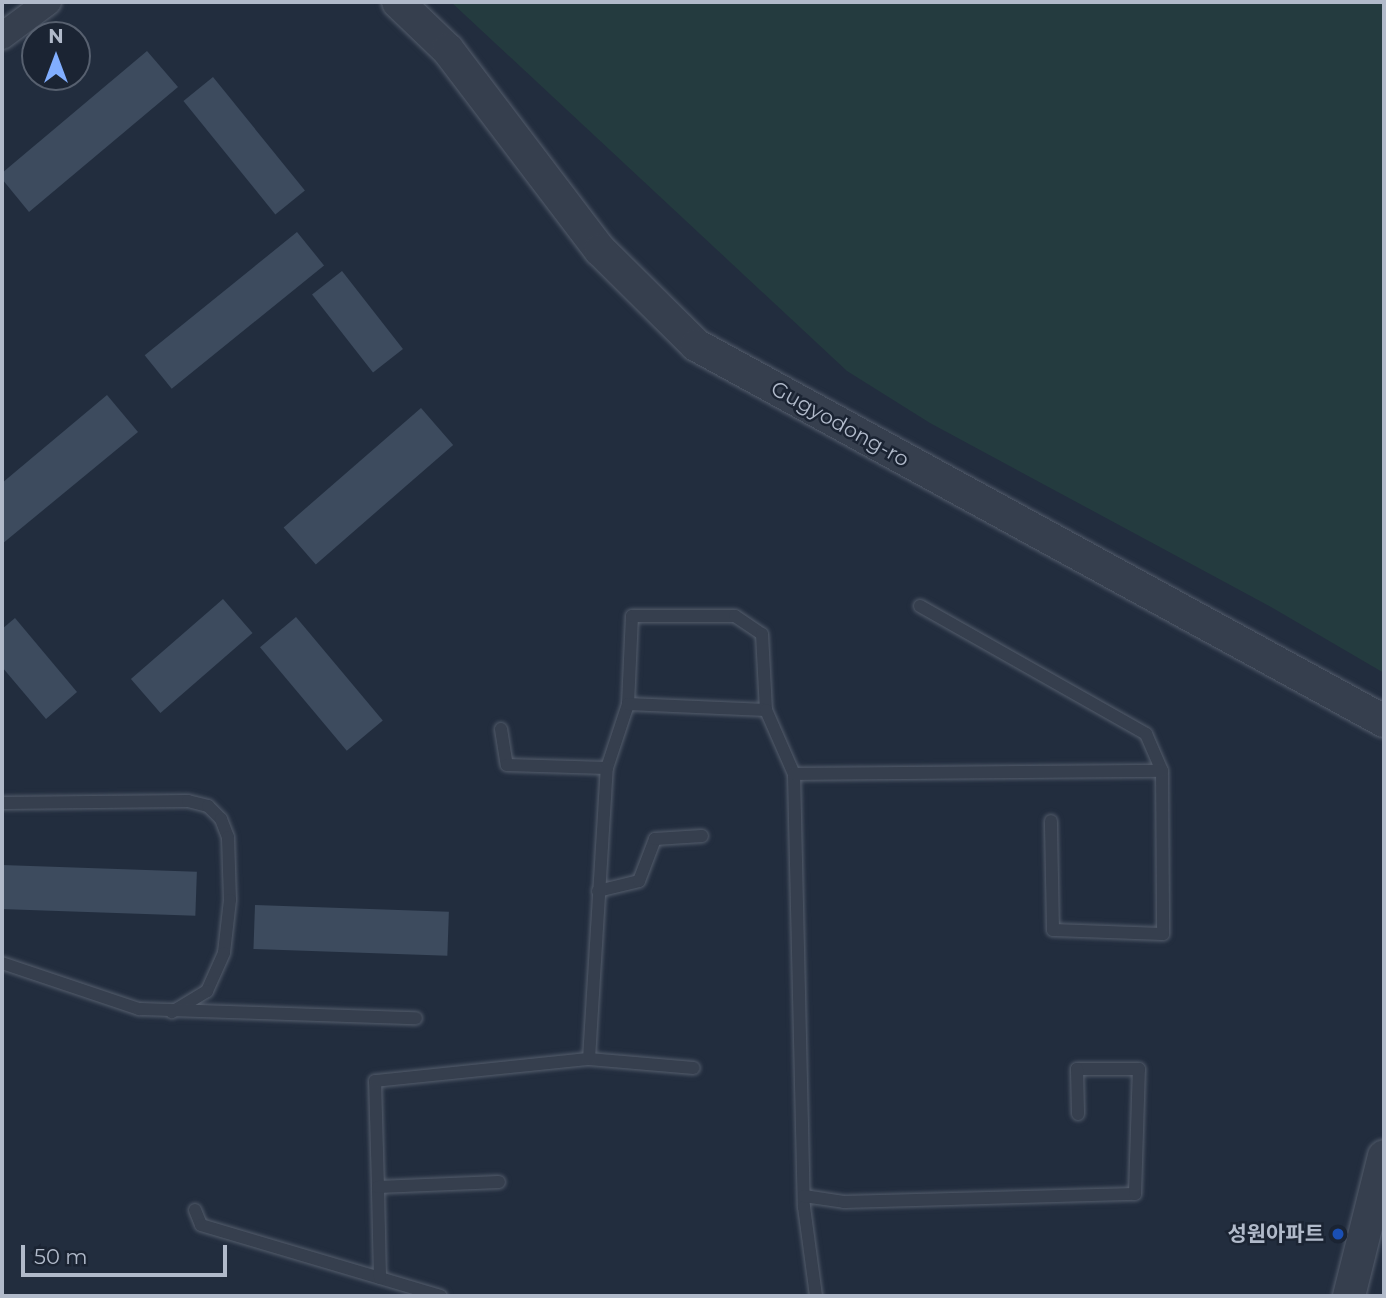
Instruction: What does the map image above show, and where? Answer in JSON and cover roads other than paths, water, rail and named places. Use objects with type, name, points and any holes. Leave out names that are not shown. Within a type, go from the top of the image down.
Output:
[{"type":"street","points":[[2,36],[48,2]]},
{"type":"street","name":"Gugyodong-ro","points":[[398,2],[448,50],[600,250],[696,345],[1384,721]]},
{"type":"street","points":[[1349,1296],[1384,1156]]},
{"type":"lane","points":[[920,606],[1146,733],[1162,771],[1163,934],[1053,930],[1051,821]]},
{"type":"lane","points":[[589,1059],[607,768],[628,704],[632,616],[735,616],[762,634],[766,710],[794,774],[804,1196],[816,1296]]},
{"type":"lane","points":[[628,704],[766,710]]},
{"type":"lane","points":[[501,729],[507,765],[607,768]]},
{"type":"lane","points":[[794,774],[1162,771]]},
{"type":"lane","points":[[2,803],[188,801],[208,806],[221,819],[228,837],[230,900],[224,953],[207,991],[172,1012]]},
{"type":"lane","points":[[598,891],[639,881],[655,839],[702,836]]},
{"type":"lane","points":[[2,963],[139,1009],[416,1018]]},
{"type":"lane","points":[[380,1278],[375,1081],[589,1059],[694,1068]]},
{"type":"lane","points":[[804,1196],[844,1202],[1135,1194],[1139,1069],[1077,1069],[1078,1114]]},
{"type":"lane","points":[[378,1187],[499,1182]]},
{"type":"lane","points":[[195,1210],[201,1225],[441,1296]]},
{"type":"place","name":"성원아파트","points":[[1338,1234]]}]
